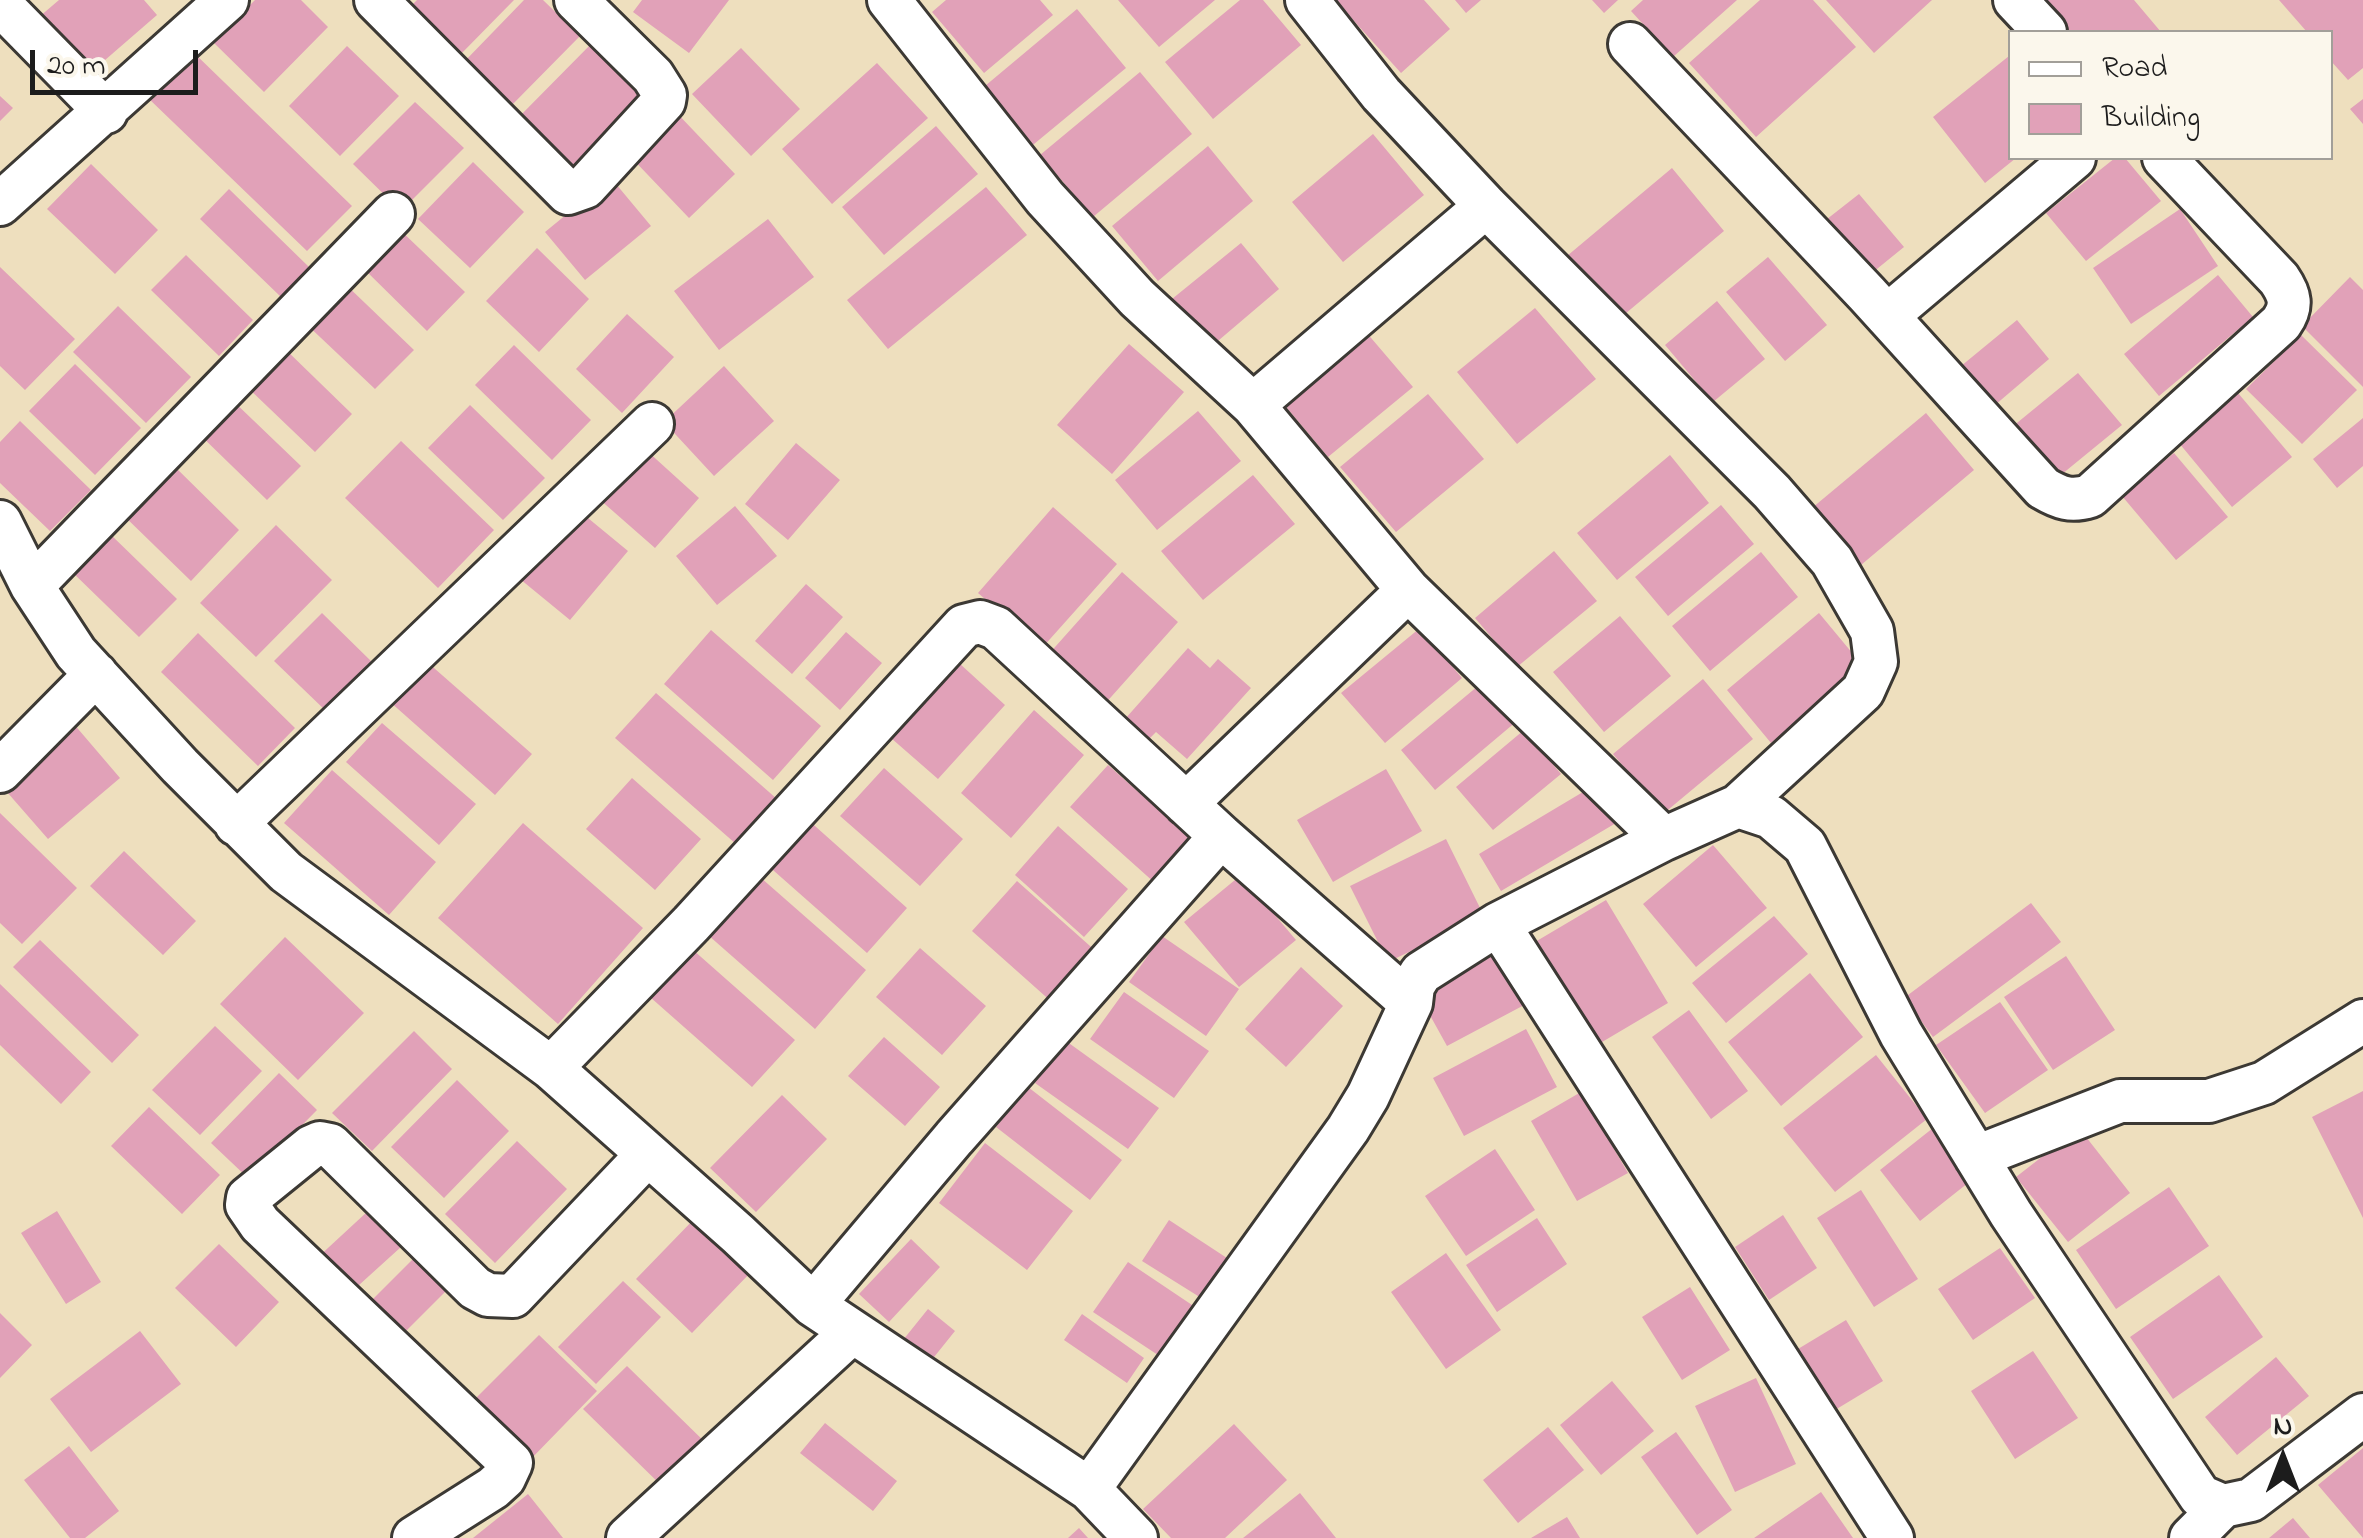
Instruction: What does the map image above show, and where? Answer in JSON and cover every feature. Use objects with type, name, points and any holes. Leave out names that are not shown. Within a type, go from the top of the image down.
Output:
[{"type":"street","points":[[0,204],[226,0]]},
{"type":"street","points":[[376,0],[550,178],[568,193],[576,193],[664,101],[665,95],[653,76],[576,0]]},
{"type":"street","points":[[889,0],[1045,198],[1137,298],[1254,405],[1408,590],[1664,840]]},
{"type":"street","points":[[1089,1489],[1348,1129],[1368,1096],[1421,973],[1498,924],[1738,806],[1863,691],[1876,662],[1872,631],[1832,561],[1772,492],[1486,206],[1381,94],[1306,0]]},
{"type":"street","points":[[2015,0],[2044,30]]},
{"type":"street","points":[[0,4],[106,112]]},
{"type":"street","points":[[1630,44],[2044,488],[2074,501],[2090,496],[2282,323],[2289,312],[2289,295],[2279,279],[2166,160]]},
{"type":"street","points":[[1887,316],[2072,160]]},
{"type":"street","points":[[1254,405],[1486,206]]},
{"type":"street","points":[[32,586],[393,214]]},
{"type":"street","points":[[236,824],[652,424]]},
{"type":"street","points":[[0,522],[32,586],[76,653],[286,872],[551,1068],[813,1305],[1089,1489],[1136,1538]]},
{"type":"street","points":[[1186,804],[1408,590]]},
{"type":"street","points":[[551,1068],[691,924],[964,626],[980,622],[996,628],[1221,836],[1411,1003]]},
{"type":"street","points":[[0,771],[96,674]]},
{"type":"street","points":[[1738,806],[1771,817],[1806,846],[1901,1034],[1976,1157],[2200,1496],[2223,1506]]},
{"type":"street","points":[[813,1305],[954,1138],[1221,836]]},
{"type":"street","points":[[1498,924],[1892,1538]]},
{"type":"street","points":[[1976,1157],[2120,1101],[2209,1101],[2264,1082],[2363,1021]]},
{"type":"street","points":[[414,1538],[493,1488],[504,1478],[511,1463],[260,1224],[247,1205],[248,1198],[311,1146],[330,1145],[464,1279],[488,1295],[513,1296],[647,1155]]},
{"type":"street","points":[[628,1538],[852,1332]]},
{"type":"street","points":[[2192,1538],[2223,1506],[2251,1500],[2363,1415]]},
{"type":"building","points":[[59,0],[144,0],[157,15],[82,80],[32,23]]},
{"type":"building","points":[[255,0],[301,0],[328,27],[264,92],[213,42]]},
{"type":"building","points":[[417,0],[514,0],[460,55],[410,7]]},
{"type":"building","points":[[524,0],[543,0],[580,36],[509,108],[463,63]]},
{"type":"building","points":[[642,0],[729,0],[689,53],[633,12]]},
{"type":"building","points":[[946,0],[1040,0],[1053,15],[984,73],[932,12]]},
{"type":"building","points":[[1118,0],[1215,0],[1159,47]]},
{"type":"building","points":[[1240,0],[1263,0],[1301,45],[1213,119],[1165,62]]},
{"type":"building","points":[[1335,0],[1424,0],[1450,29],[1401,73]]},
{"type":"building","points":[[1455,0],[1481,0],[1466,13]]},
{"type":"building","points":[[1592,0],[1618,0],[1604,13]]},
{"type":"building","points":[[1643,0],[1737,0],[1673,57],[1631,11]]},
{"type":"building","points":[[1760,0],[1813,0],[1856,47],[1756,137],[1689,63]]},
{"type":"building","points":[[1826,0],[1932,0],[1874,53]]},
{"type":"building","points":[[2041,0],[2134,0],[2159,30],[2060,30]]},
{"type":"building","points":[[2279,0],[2363,0],[2363,68],[2348,80],[2333,63],[2333,30],[2305,30]]},
{"type":"building","points":[[1077,9],[1126,68],[1028,149],[979,91]]},
{"type":"building","points":[[595,40],[651,93],[569,176],[514,122]]},
{"type":"building","points":[[347,46],[399,96],[340,156],[289,106]]},
{"type":"building","points":[[741,48],[800,109],[751,156],[692,94]]},
{"type":"building","points":[[192,51],[352,206],[307,251],[147,97]]},
{"type":"building","points":[[2008,57],[2008,160],[2014,160],[1985,183],[1933,117]]},
{"type":"building","points":[[877,63],[928,118],[832,204],[782,149]]},
{"type":"building","points":[[1140,72],[1192,134],[1093,217],[1040,155]]},
{"type":"building","points":[[0,96],[13,108],[0,121]]},
{"type":"building","points":[[2363,99],[2363,124],[2350,109]]},
{"type":"building","points":[[415,102],[464,148],[401,211],[353,164]]},
{"type":"building","points":[[673,109],[735,174],[689,218],[627,153]]},
{"type":"building","points":[[936,126],[978,174],[884,255],[842,207]]},
{"type":"building","points":[[1373,134],[1424,195],[1343,262],[1292,202]]},
{"type":"building","points":[[1208,146],[1253,201],[1158,281],[1112,226]]},
{"type":"building","points":[[2112,160],[2127,160],[2161,201],[2086,261],[2046,213]]},
{"type":"building","points":[[473,162],[524,212],[470,268],[418,219]]},
{"type":"building","points":[[91,164],[158,230],[115,274],[47,209]]},
{"type":"building","points":[[1672,168],[1724,231],[1619,319],[1567,256]]},
{"type":"building","points":[[611,178],[651,226],[585,280],[545,232]]},
{"type":"building","points":[[986,187],[1027,235],[888,349],[847,300]]},
{"type":"building","points":[[229,189],[309,267],[281,297],[200,219]]},
{"type":"building","points":[[1859,194],[1904,247],[1867,277],[1822,223]]},
{"type":"building","points":[[2180,209],[2218,266],[2131,324],[2093,268]]},
{"type":"building","points":[[768,219],[814,277],[719,350],[674,291]]},
{"type":"building","points":[[397,227],[465,292],[427,331],[360,265]]},
{"type":"building","points":[[1241,243],[1279,289],[1212,346],[1172,299]]},
{"type":"building","points":[[537,248],[589,299],[539,352],[486,301]]},
{"type":"building","points":[[186,255],[253,320],[219,356],[151,290]]},
{"type":"building","points":[[1768,257],[1827,325],[1785,361],[1726,292]]},
{"type":"building","points":[[0,267],[75,339],[25,390],[0,366]]},
{"type":"building","points":[[2218,275],[2253,317],[2159,396],[2124,354]]},
{"type":"building","points":[[2350,277],[2363,290],[2363,387],[2302,326]]},
{"type":"building","points":[[341,280],[414,350],[375,389],[302,320]]},
{"type":"building","points":[[1717,301],[1765,359],[1713,402],[1665,345]]},
{"type":"building","points":[[118,306],[191,377],[146,423],[73,352]]},
{"type":"building","points":[[1535,308],[1596,379],[1517,444],[1457,372]]},
{"type":"building","points":[[627,314],[674,357],[622,413],[576,369]]},
{"type":"building","points":[[2017,320],[2049,359],[1988,411],[1955,371]]},
{"type":"building","points":[[1360,325],[1413,387],[1328,457],[1276,395]]},
{"type":"building","points":[[2301,335],[2357,390],[2302,444],[2246,389]]},
{"type":"building","points":[[1129,344],[1184,392],[1112,474],[1057,425]]},
{"type":"building","points":[[514,345],[591,420],[552,460],[475,385]]},
{"type":"building","points":[[282,346],[352,414],[315,452],[245,385]]},
{"type":"building","points":[[75,364],[141,428],[95,475],[29,411]]},
{"type":"building","points":[[724,366],[774,421],[714,476],[664,422]]},
{"type":"building","points":[[2078,373],[2122,425],[2056,479],[2012,427]]},
{"type":"building","points":[[2238,393],[2292,457],[2232,507],[2179,443]]},
{"type":"building","points":[[1428,394],[1484,459],[1396,532],[1340,467]]},
{"type":"building","points":[[229,397],[301,466],[267,500],[196,431]]},
{"type":"building","points":[[470,405],[545,478],[503,520],[428,448]]},
{"type":"building","points":[[1198,411],[1241,461],[1157,530],[1115,480]]},
{"type":"building","points":[[1926,413],[1974,470],[1861,565],[1812,508]]},
{"type":"building","points":[[2363,418],[2363,466],[2337,488],[2313,459]]},
{"type":"building","points":[[20,421],[91,490],[50,531],[0,483],[0,442]]},
{"type":"building","points":[[635,440],[699,498],[655,548],[590,491]]},
{"type":"building","points":[[401,441],[494,530],[438,588],[345,498]]},
{"type":"building","points":[[796,443],[840,480],[788,540],[745,504]]},
{"type":"building","points":[[2174,453],[2228,517],[2176,560],[2122,496]]},
{"type":"building","points":[[1670,455],[1709,503],[1617,580],[1577,533]]},
{"type":"building","points":[[169,461],[239,530],[191,581],[119,511]]},
{"type":"building","points":[[1253,475],[1295,524],[1203,600],[1161,551]]},
{"type":"building","points":[[1721,505],[1754,544],[1668,616],[1635,577]]},
{"type":"building","points":[[735,506],[777,556],[717,605],[676,556]]},
{"type":"building","points":[[1053,507],[1117,564],[1042,648],[978,593]]},
{"type":"building","points":[[577,509],[628,551],[570,620],[520,579]]},
{"type":"building","points":[[276,525],[332,580],[256,657],[200,603]]},
{"type":"building","points":[[108,532],[177,599],[139,637],[70,570]]},
{"type":"building","points":[[1554,551],[1597,601],[1517,667],[1475,618]]},
{"type":"building","points":[[1761,552],[1798,597],[1710,671],[1672,626]]},
{"type":"building","points":[[1122,572],[1178,622],[1103,706],[1047,656]]},
{"type":"building","points":[[806,584],[843,617],[792,674],[755,641]]},
{"type":"building","points":[[322,613],[373,663],[326,711],[274,661]]},
{"type":"building","points":[[1819,613],[1863,666],[1771,743],[1727,690]]},
{"type":"building","points":[[1620,616],[1671,676],[1604,732],[1553,672]]},
{"type":"building","points":[[1420,628],[1462,678],[1385,743],[1341,693]]},
{"type":"building","points":[[711,630],[821,726],[773,780],[664,684]]},
{"type":"building","points":[[846,632],[882,663],[840,710],[805,678]]},
{"type":"building","points":[[198,633],[295,728],[258,766],[161,672]]},
{"type":"building","points":[[1188,648],[1210,668],[1218,659],[1251,688],[1187,759],[1156,732],[1149,739],[1125,719]]},
{"type":"building","points":[[426,661],[532,754],[495,795],[389,701]]},
{"type":"building","points":[[959,663],[1005,705],[938,779],[891,738]]},
{"type":"building","points":[[1703,679],[1753,739],[1663,814],[1613,754]]},
{"type":"building","points":[[1484,681],[1517,721],[1435,790],[1401,750]]},
{"type":"building","points":[[656,693],[777,799],[736,844],[615,738]]},
{"type":"building","points":[[1034,710],[1084,755],[1011,838],[961,793]]},
{"type":"building","points":[[73,723],[120,778],[48,839],[0,784]]},
{"type":"building","points":[[382,723],[476,804],[439,845],[346,762]]},
{"type":"building","points":[[1524,730],[1561,774],[1493,830],[1456,787]]},
{"type":"building","points":[[1108,765],[1194,841],[1156,884],[1070,807]]},
{"type":"building","points":[[884,768],[963,839],[920,886],[840,816]]},
{"type":"building","points":[[1386,769],[1422,831],[1333,882],[1297,820]]},
{"type":"building","points":[[332,770],[436,862],[389,915],[284,823]]},
{"type":"building","points":[[632,778],[701,839],[655,890],[586,829]]},
{"type":"building","points":[[1593,786],[1616,823],[1501,891],[1479,854]]},
{"type":"building","points":[[0,813],[77,888],[22,944],[0,923]]},
{"type":"building","points":[[806,818],[907,908],[867,953],[765,863]]},
{"type":"building","points":[[523,823],[643,928],[558,1024],[438,918]]},
{"type":"building","points":[[1058,826],[1128,889],[1084,937],[1015,875]]},
{"type":"building","points":[[1446,839],[1484,916],[1388,962],[1350,886]]},
{"type":"building","points":[[1713,845],[1767,908],[1696,967],[1643,904]]},
{"type":"building","points":[[124,851],[196,921],[163,955],[90,886]]},
{"type":"building","points":[[1241,875],[1296,940],[1239,987],[1184,922]]},
{"type":"building","points":[[760,877],[866,970],[815,1029],[708,935]]},
{"type":"building","points":[[1017,881],[1099,954],[1054,1004],[972,931]]},
{"type":"building","points":[[1606,900],[1668,1003],[1597,1045],[1535,942]]},
{"type":"building","points":[[2031,903],[2061,942],[1933,1037],[1904,998]]},
{"type":"building","points":[[1774,916],[1808,954],[1726,1023],[1692,983]]},
{"type":"building","points":[[1162,936],[1239,989],[1206,1036],[1129,982]]},
{"type":"building","points":[[285,937],[364,1013],[298,1080],[220,1004]]},
{"type":"building","points":[[40,940],[139,1035],[112,1063],[13,967]]},
{"type":"building","points":[[1496,945],[1528,1003],[1447,1046],[1416,990]]},
{"type":"building","points":[[920,948],[986,1006],[942,1055],[876,997]]},
{"type":"building","points":[[692,949],[795,1040],[752,1087],[650,997]]},
{"type":"building","points":[[2066,956],[2115,1030],[2053,1070],[2004,997]]},
{"type":"building","points":[[1301,967],[1343,1006],[1286,1067],[1245,1029]]},
{"type":"building","points":[[1810,973],[1863,1037],[1781,1106],[1728,1042]]},
{"type":"building","points":[[0,984],[91,1072],[61,1104],[0,1045]]},
{"type":"building","points":[[1124,992],[1209,1051],[1174,1098],[1090,1039]]},
{"type":"building","points":[[2000,1002],[2048,1070],[1985,1113],[1936,1045]]},
{"type":"building","points":[[1689,1010],[1748,1091],[1711,1119],[1652,1037]]},
{"type":"building","points":[[215,1026],[262,1071],[200,1135],[152,1090]]},
{"type":"building","points":[[1526,1029],[1557,1087],[1464,1136],[1433,1078]]},
{"type":"building","points":[[414,1031],[452,1069],[372,1151],[332,1113]]},
{"type":"building","points":[[884,1037],[940,1087],[905,1126],[848,1076]]},
{"type":"building","points":[[1066,1041],[1159,1108],[1128,1149],[1035,1083]]},
{"type":"building","points":[[1876,1055],[1927,1119],[1835,1192],[1783,1128]]},
{"type":"building","points":[[279,1073],[317,1110],[249,1179],[211,1143]]},
{"type":"building","points":[[457,1080],[509,1131],[444,1198],[391,1147]]},
{"type":"building","points":[[1028,1087],[1122,1160],[1090,1200],[996,1127]]},
{"type":"building","points":[[2363,1091],[2363,1218],[2312,1117]]},
{"type":"building","points":[[1581,1092],[1628,1173],[1577,1201],[1531,1121]]},
{"type":"building","points":[[782,1095],[827,1139],[756,1212],[710,1168]]},
{"type":"building","points":[[149,1107],[220,1175],[182,1214],[111,1146]]},
{"type":"building","points":[[1933,1128],[1973,1179],[1920,1221],[1880,1170]]},
{"type":"building","points":[[2079,1128],[2130,1193],[2068,1242],[2016,1177]]},
{"type":"building","points":[[517,1141],[567,1189],[495,1263],[445,1214]]},
{"type":"building","points":[[985,1143],[1073,1211],[1027,1270],[939,1203]]},
{"type":"building","points":[[1495,1149],[1535,1210],[1466,1256],[1425,1196]]},
{"type":"building","points":[[2169,1187],[2209,1246],[2116,1309],[2076,1250]]},
{"type":"building","points":[[1861,1190],[1918,1279],[1874,1307],[1817,1218]]},
{"type":"building","points":[[57,1211],[101,1282],[66,1304],[21,1233]]},
{"type":"building","points":[[368,1211],[401,1247],[348,1295],[315,1260]]},
{"type":"building","points":[[1783,1215],[1817,1268],[1769,1300],[1735,1247]]},
{"type":"building","points":[[697,1216],[753,1270],[692,1333],[636,1279]]},
{"type":"building","points":[[1537,1218],[1567,1264],[1497,1312],[1466,1265]]},
{"type":"building","points":[[1169,1220],[1233,1262],[1206,1301],[1142,1261]]},
{"type":"building","points":[[911,1239],[940,1267],[889,1322],[859,1294]]},
{"type":"building","points":[[219,1244],[279,1302],[236,1347],[175,1288]]},
{"type":"building","points":[[2000,1248],[2035,1298],[1973,1340],[1938,1289]]},
{"type":"building","points":[[1446,1253],[1501,1330],[1446,1369],[1391,1292]]},
{"type":"building","points":[[414,1258],[447,1290],[395,1342],[362,1310]]},
{"type":"building","points":[[1128,1262],[1204,1313],[1170,1363],[1093,1312]]},
{"type":"building","points":[[2219,1275],[2263,1337],[2173,1399],[2130,1337]]},
{"type":"building","points":[[623,1281],[661,1317],[596,1384],[558,1347]]},
{"type":"building","points":[[1690,1287],[1730,1350],[1682,1380],[1642,1317]]},
{"type":"building","points":[[928,1309],[955,1331],[922,1372],[895,1350]]},
{"type":"building","points":[[0,1313],[32,1345],[0,1378]]},
{"type":"building","points":[[1082,1314],[1144,1358],[1127,1383],[1064,1340]]},
{"type":"building","points":[[1846,1320],[1883,1381],[1830,1413],[1793,1352]]},
{"type":"building","points":[[140,1331],[181,1384],[91,1452],[50,1399]]},
{"type":"building","points":[[539,1335],[597,1391],[529,1461],[470,1404]]},
{"type":"building","points":[[2033,1351],[2078,1418],[2015,1459],[1971,1391]]},
{"type":"building","points":[[2276,1357],[2309,1396],[2237,1455],[2205,1417]]},
{"type":"building","points":[[627,1366],[710,1447],[667,1491],[583,1409]]},
{"type":"building","points":[[1756,1378],[1796,1464],[1735,1492],[1695,1406]]},
{"type":"building","points":[[1612,1381],[1654,1431],[1601,1475],[1560,1425]]},
{"type":"building","points":[[825,1423],[897,1481],[873,1511],[800,1453]]},
{"type":"building","points":[[1234,1424],[1287,1480],[1225,1538],[1171,1538],[1143,1509]]},
{"type":"building","points":[[1548,1427],[1584,1470],[1518,1523],[1483,1480]]},
{"type":"building","points":[[1676,1432],[1732,1510],[1697,1535],[1641,1457]]},
{"type":"building","points":[[69,1446],[119,1511],[85,1538],[70,1538],[24,1480]]},
{"type":"building","points":[[2363,1448],[2363,1538],[2318,1485]]},
{"type":"building","points":[[1821,1492],[1853,1538],[1754,1538]]},
{"type":"building","points":[[1300,1493],[1336,1538],[1243,1538]]},
{"type":"building","points":[[528,1494],[563,1538],[473,1538]]},
{"type":"building","points":[[1567,1517],[1580,1538],[1531,1538]]},
{"type":"building","points":[[2293,1518],[2310,1538],[2269,1538]]},
{"type":"building","points":[[1079,1528],[1088,1538],[1068,1538]]}]
